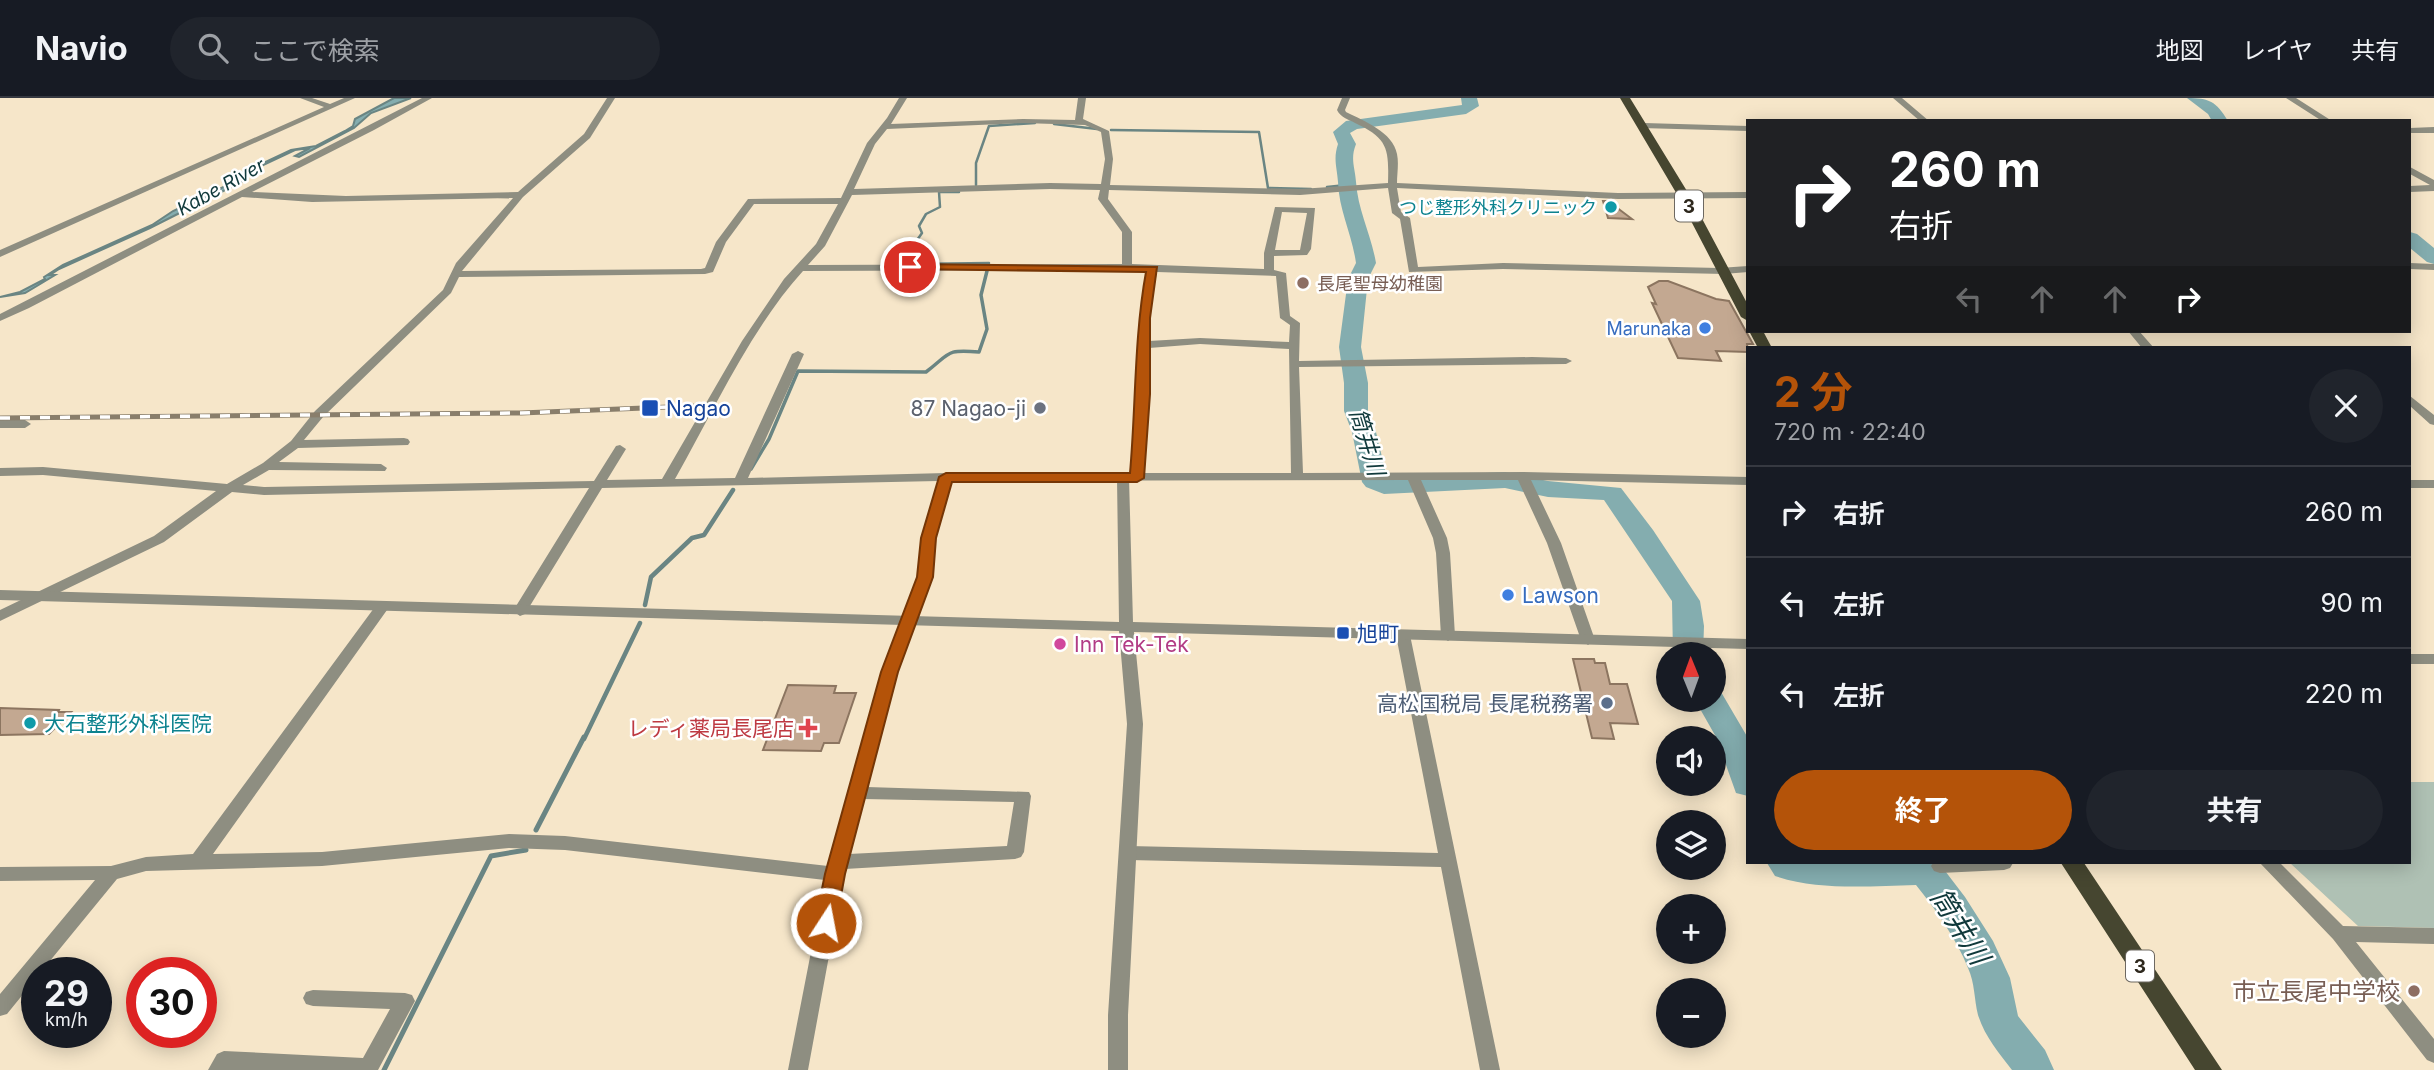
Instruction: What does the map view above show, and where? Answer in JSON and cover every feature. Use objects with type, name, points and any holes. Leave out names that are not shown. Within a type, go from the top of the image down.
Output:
[{"type":"main road","name":"3","points":[[1625,98],[1683,195],[1746,313]]},
{"type":"main road","name":"3","points":[[2073,864],[2209,1070]]},
{"type":"street","points":[[304,98],[331,107]]},
{"type":"street","points":[[0,254],[351,98]]},
{"type":"street","points":[[0,318],[371,130],[428,98]]},
{"type":"street","points":[[0,616],[159,539],[211,500],[267,466],[295,444],[319,414],[447,291],[460,265],[520,195],[587,136],[611,98]]},
{"type":"street","points":[[666,484],[747,341],[777,296],[820,246],[871,143],[885,127],[903,98]]},
{"type":"street","points":[[1082,98],[1079,120],[1105,131],[1109,159],[1103,199],[1127,232],[1127,267]]},
{"type":"street","points":[[1346,98],[1341,110],[1343,114],[1380,133],[1394,155],[1392,185],[1397,213],[1405,218],[1413,270],[1503,266],[1746,269]]},
{"type":"street","points":[[1897,98],[1898,102],[1922,119]]},
{"type":"street","points":[[2290,98],[2325,119]]},
{"type":"street","points":[[885,127],[1023,121],[1084,123]]},
{"type":"street","points":[[1644,126],[1746,129]]},
{"type":"street","points":[[2411,131],[2434,130]]},
{"type":"street","points":[[2411,171],[2434,186]]},
{"type":"street","points":[[455,274],[701,272],[709,270],[721,242],[751,201],[1018,186],[1180,191],[1319,191],[1392,185],[1618,196],[1746,195]]},
{"type":"street","points":[[2411,188],[2434,186]]},
{"type":"street","points":[[242,194],[360,200],[483,194],[520,195]]},
{"type":"street","points":[[1269,253],[1303,253],[1306,249],[1312,210],[1278,209],[1269,253],[1269,273]]},
{"type":"street","points":[[2411,266],[2434,267]]},
{"type":"street","points":[[800,268],[1127,267],[1282,273],[1282,311],[1285,318],[1295,323],[1293,364],[1297,477]]},
{"type":"street","points":[[1118,1070],[1118,1015],[1135,724],[1126,628],[1130,478],[1143,394],[1144,318],[1153,269]]},
{"type":"street","points":[[1143,345],[1200,341],[1294,346]]},
{"type":"street","points":[[739,483],[798,354]]},
{"type":"street","points":[[1293,364],[1454,359],[1566,360]]},
{"type":"street","points":[[2411,401],[2434,421]]},
{"type":"street","points":[[0,424],[25,424]]},
{"type":"street","points":[[346,468],[367,442]]},
{"type":"street","points":[[295,444],[404,442]]},
{"type":"street","points":[[520,611],[620,449]]},
{"type":"street","points":[[267,466],[381,468]]},
{"type":"street","points":[[0,472],[43,471],[264,491],[946,477],[1379,476],[1416,483],[1523,476],[1746,481]]},
{"type":"street","points":[[1523,476],[1554,543],[1588,640]]},
{"type":"street","points":[[798,1070],[837,868],[890,672],[925,577],[928,538],[946,477]]},
{"type":"street","points":[[1416,483],[1440,538],[1448,636]]},
{"type":"street","points":[[2411,484],[2434,484]]},
{"type":"street","points":[[0,596],[1746,645]]},
{"type":"street","points":[[198,861],[382,607]]},
{"type":"street","points":[[1403,635],[1490,1070]]},
{"type":"street","points":[[2411,659],[2434,659]]},
{"type":"street","points":[[0,874],[111,873],[146,864],[322,859],[419,848],[524,842],[565,842],[837,868],[1015,852],[1023,796],[857,793]]},
{"type":"street","points":[[1129,853],[1447,860]]},
{"type":"street","points":[[1940,866],[1983,864]]},
{"type":"street","points":[[2270,864],[2339,934],[2434,1054]]},
{"type":"street","points":[[0,1008],[111,873]]},
{"type":"street","points":[[2339,934],[2434,936]]},
{"type":"street","points":[[218,1070],[224,1060],[368,1068],[405,1001],[313,998]]},
{"type":"green space","points":[[2411,782],[2434,782],[2434,928],[2358,926],[2291,864],[2411,864]]},
{"type":"water","points":[[394,98],[411,98],[371,113],[354,128],[299,157],[295,156],[310,148],[295,150],[236,178],[243,181],[150,228],[59,269],[50,275],[55,275],[25,293],[0,297],[20,292],[45,279],[44,277],[63,265],[152,225],[173,211],[236,181],[227,180],[291,150],[316,146],[353,126],[355,119]]},
{"type":"building","name":"つじ整形外科クリニック","points":[[1603,201],[1608,201],[1632,219],[1608,218]]},
{"type":"building","name":"Marunaka","points":[[1659,281],[1668,281],[1716,299],[1729,301],[1753,344],[1747,344],[1746,352],[1716,351],[1721,361],[1678,358],[1652,303],[1656,304],[1648,287]]},
{"type":"building","name":"高松国税局 長尾税務署","points":[[1573,659],[1594,659],[1595,663],[1605,663],[1610,684],[1627,684],[1638,724],[1610,723],[1614,739],[1592,738]]},
{"type":"building","name":"レディ薬局長尾店","points":[[788,685],[836,686],[834,693],[856,693],[839,743],[824,743],[821,751],[763,750]]},
{"type":"building","name":"大石整形外科医院","points":[[0,708],[71,712],[49,734],[0,735]]},
{"type":"waterway","name":"筒井川","points":[[1469,98],[1471,106],[1466,109],[1352,125],[1341,132],[1347,144],[1342,157],[1347,182],[1346,194],[1366,263],[1358,279],[1350,347],[1356,383],[1356,411],[1364,432],[1375,482],[1384,486],[1505,480],[1548,489],[1612,493],[1686,601],[1688,642]]},
{"type":"waterway","points":[[2195,98],[2214,111],[2219,119]]},
{"type":"waterway","points":[[976,185],[976,163],[989,126],[1035,123]]},
{"type":"waterway","points":[[1054,124],[1097,129]]},
{"type":"waterway","points":[[1111,130],[1259,132],[1268,188],[1311,189]]},
{"type":"waterway","points":[[1327,187],[1346,185]]},
{"type":"waterway","points":[[911,264],[915,243],[922,233],[919,226],[926,214],[940,207],[939,192],[959,192]]},
{"type":"waterway","points":[[2411,239],[2434,258]]},
{"type":"waterway","points":[[911,264],[989,263]]},
{"type":"waterway","points":[[911,264],[919,264]]},
{"type":"waterway","points":[[751,469],[769,439],[798,371],[926,372],[954,352],[979,352],[987,329],[981,295],[987,271]]},
{"type":"waterway","points":[[645,605],[651,577],[692,538],[704,535],[733,490]]},
{"type":"waterway","points":[[584,739],[640,623]]},
{"type":"waterway","name":"筒井川","points":[[1717,712],[1732,737],[1746,778]]},
{"type":"waterway","points":[[536,830],[584,737]]},
{"type":"waterway","points":[[384,1070],[491,856],[526,850]]},
{"type":"waterway","name":"筒井川","points":[[1785,864],[1849,872],[1925,871],[1952,907],[1980,953],[1991,978],[2000,1021],[2034,1070]]},
{"type":"railway","points":[[0,418],[521,413],[693,406]]},
{"type":"place","name":"つじ整形外科クリニック","points":[[1611,207]]},
{"type":"place","name":"長尾聖母幼稚園","points":[[1303,283]]},
{"type":"place","name":"Marunaka","points":[[1705,328]]},
{"type":"place","name":"Nagao","points":[[650,408]]},
{"type":"place","name":"87 Nagao-ji","points":[[1040,408]]},
{"type":"place","name":"Lawson","points":[[1508,595]]},
{"type":"place","name":"旭町","points":[[1343,633]]},
{"type":"place","name":"Inn Tek-Tek","points":[[1060,644]]},
{"type":"place","name":"高松国税局 長尾税務署","points":[[1607,703]]},
{"type":"place","name":"大石整形外科医院","points":[[30,723]]},
{"type":"place","name":"レディ薬局長尾店","points":[[808,728]]},
{"type":"place","name":"市立長尾中学校","points":[[2414,991]]},
{"type":"route","points":[[826,923],[835,874],[890,672],[925,577],[928,538],[946,477],[1137,478],[1143,394],[1144,318],[1153,269],[910,267]]},
{"type":"water label","name":"Kabe River","points":[[221,187]]}]
